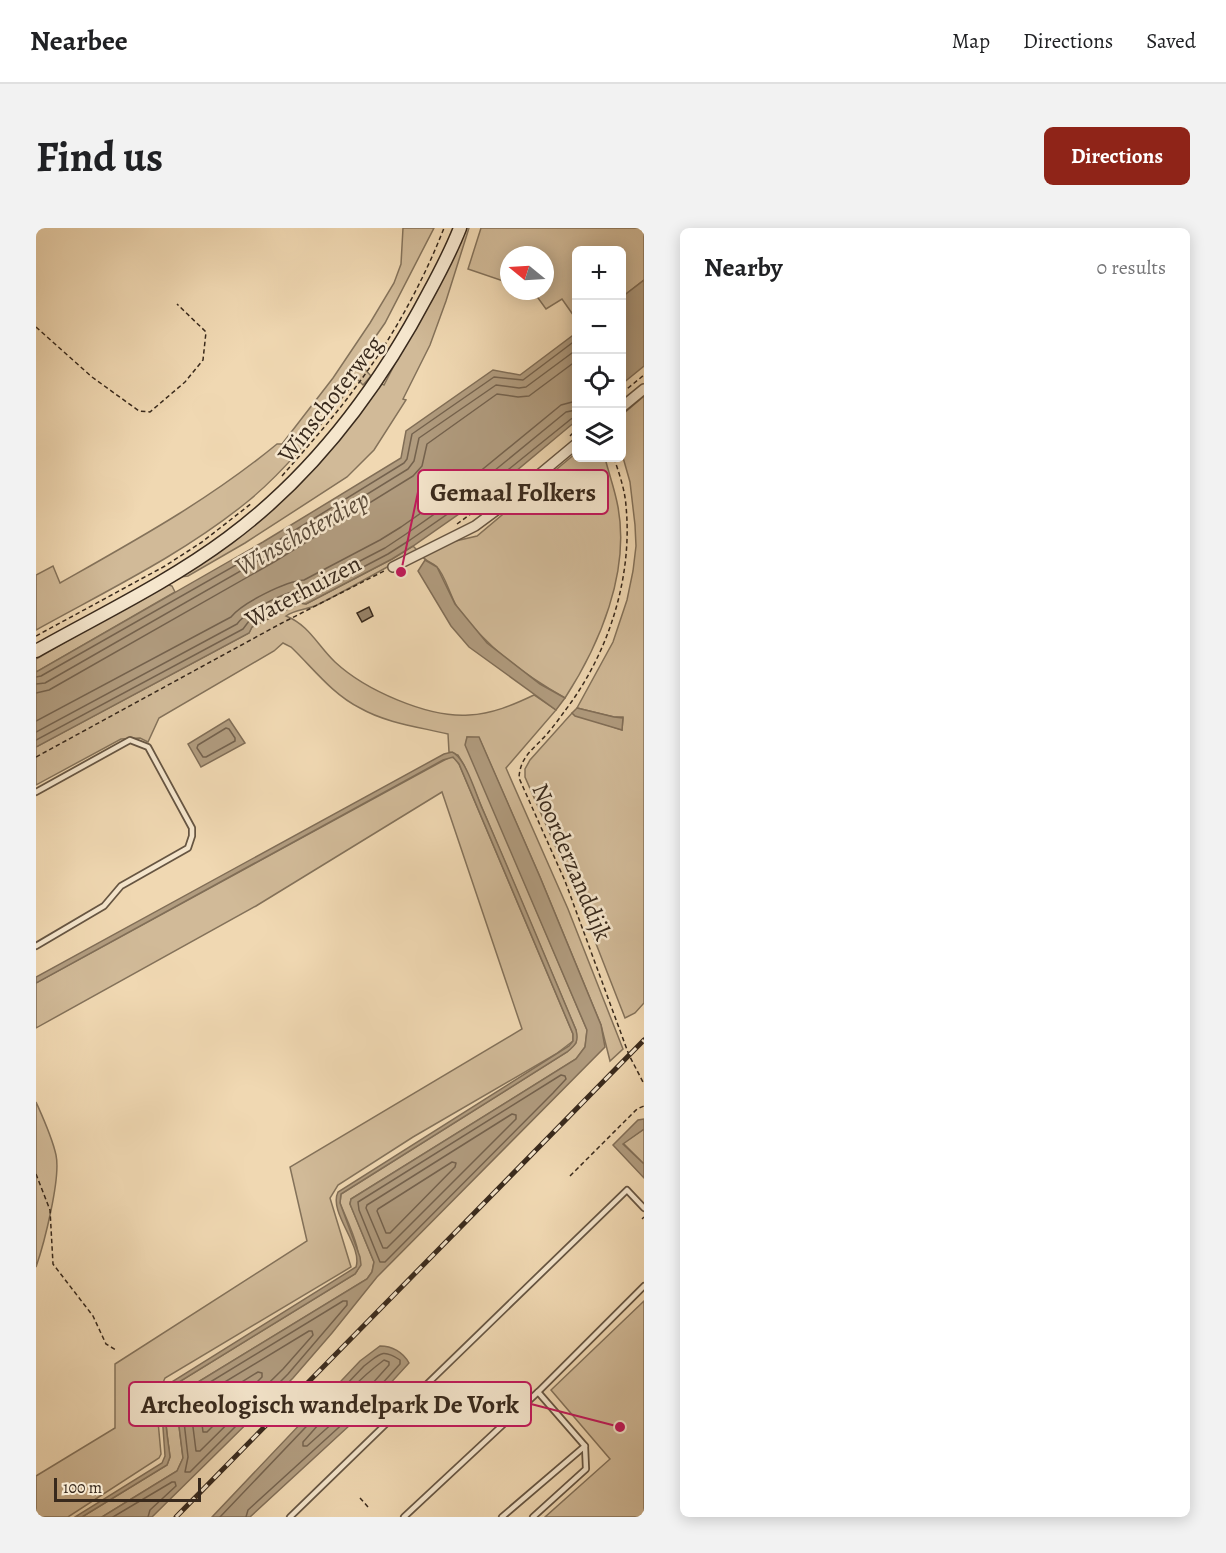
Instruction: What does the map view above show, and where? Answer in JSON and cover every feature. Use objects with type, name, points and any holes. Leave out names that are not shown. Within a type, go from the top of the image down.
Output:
[{"type":"main road","name":"Winschoterweg","points":[[36,651],[210,551],[256,516],[302,473],[355,410],[393,354],[442,268],[460,228]]},
{"type":"street","points":[[626,403],[644,389]]},
{"type":"street","name":"Waterhuizen","points":[[393,567],[475,526],[572,447]]},
{"type":"lane","points":[[36,792],[130,741],[148,747],[192,828],[192,836],[188,848],[122,886],[104,906],[36,946]]},
{"type":"lane","points":[[290,1517],[627,1190],[644,1208]]},
{"type":"lane","points":[[404,1517],[538,1392],[644,1287]]},
{"type":"lane","points":[[533,1517],[586,1469],[585,1446],[538,1392]]},
{"type":"lane","points":[[502,1517],[585,1446]]},
{"type":"path","name":"Winschoterweg","points":[[278,480],[338,410],[380,351],[410,302],[444,228]]},
{"type":"path","points":[[36,327],[102,384],[139,411],[150,412],[185,382],[203,360],[206,332],[177,304]]},
{"type":"path","points":[[626,389],[644,375]]},
{"type":"path","name":"Noorderzanddijk","points":[[615,462],[626,504],[627,525],[627,548],[616,615],[600,653],[581,686],[547,734],[525,756],[519,778],[565,881],[629,1055],[644,1084]]},
{"type":"path","points":[[450,528],[487,504],[513,483]]},
{"type":"path","points":[[36,636],[165,566],[212,535],[254,502]]},
{"type":"path","name":"Waterhuizen","points":[[36,757],[280,624],[393,567]]},
{"type":"path","points":[[570,1176],[637,1109],[644,1106]]},
{"type":"path","points":[[36,1174],[50,1210],[54,1264],[93,1316],[106,1344],[116,1350]]},
{"type":"path","points":[[360,1498],[368,1507]]},
{"type":"shaded area","points":[[403,228],[434,228],[385,323],[358,362],[371,376],[363,385],[357,379],[278,474],[223,521],[171,555],[36,630],[36,575],[53,566],[60,583],[172,518],[225,483],[277,444],[282,444],[333,378],[394,283],[401,264]]},
{"type":"shaded area","points":[[465,228],[469,228],[430,345],[403,399],[406,400],[374,450],[347,477],[245,543],[188,576],[180,577],[225,546],[380,383],[384,385]]},
{"type":"shaded area","points":[[481,228],[644,228],[644,280],[626,294],[626,246],[572,246],[572,313],[562,299],[546,309],[540,300],[554,300],[554,246],[500,246],[500,280],[468,269]]},
{"type":"shaded area","points":[[644,396],[644,1003],[635,1013],[625,1018],[579,900],[525,777],[525,769],[530,760],[572,713],[622,730],[623,717],[577,708],[613,642],[627,600],[633,571],[636,546],[630,482],[624,462],[626,412]]},
{"type":"shaded area","points":[[572,456],[572,462],[606,462],[618,507],[621,532],[616,582],[590,655],[565,698],[520,669],[480,635],[457,607],[439,570],[421,555],[447,543],[477,536]]},
{"type":"shaded area","points":[[413,546],[417,550],[355,585],[317,605],[286,616],[307,630],[335,662],[363,683],[416,707],[453,715],[469,715],[486,713],[534,695],[556,710],[506,768],[568,909],[623,1049],[610,1061],[601,1025],[479,738],[467,737],[466,745],[587,1030],[585,1047],[576,1059],[351,1199],[350,1204],[374,1262],[372,1272],[367,1279],[180,1393],[176,1402],[183,1458],[177,1471],[102,1517],[82,1517],[167,1465],[170,1457],[166,1409],[169,1391],[174,1385],[355,1274],[358,1268],[358,1250],[340,1203],[341,1194],[567,1052],[576,1043],[576,1030],[464,765],[458,755],[449,752],[448,734],[392,721],[360,708],[340,696],[291,647],[283,643],[274,651],[159,718],[148,742],[140,738],[121,739],[36,785],[36,747],[249,633],[252,627],[300,603],[306,604]]},
{"type":"shaded area","points":[[166,584],[172,586],[175,592],[36,672],[36,659]]},
{"type":"shaded area","points":[[450,757],[455,758],[459,764],[573,1034],[573,1041],[556,1054],[413,1137],[338,1185],[330,1198],[351,1267],[165,1378],[156,1399],[161,1454],[159,1458],[68,1517],[36,1517],[36,1476],[115,1428],[115,1364],[307,1241],[290,1167],[522,1029],[442,792],[256,906],[36,1028],[36,983]]},
{"type":"shaded area","points":[[36,1102],[48,1128],[57,1165],[51,1211],[36,1267]]},
{"type":"shaded area","points":[[644,1129],[644,1164],[623,1143]]},
{"type":"shaded area","points":[[644,1301],[644,1517],[545,1517],[610,1459],[551,1390]]},
{"type":"water","points":[[644,280],[644,366],[626,381],[626,300],[626,294]]},
{"type":"water","name":"Winschoterdiep","points":[[572,336],[572,424],[492,491],[392,559],[306,604],[300,603],[252,627],[249,633],[36,747],[36,672],[263,542],[401,458],[406,431],[493,370],[520,375]]},
{"type":"water","points":[[425,560],[437,567],[455,604],[487,643],[540,684],[565,698],[556,710],[469,647],[451,626],[418,571]]},
{"type":"water","points":[[577,708],[623,718],[622,730],[575,716],[572,713]]},
{"type":"water","points":[[229,719],[245,743],[201,767],[188,744]]},
{"type":"water","points":[[467,737],[479,737],[601,1025],[605,1047],[377,1277],[293,1378],[152,1517],[102,1517],[177,1471],[183,1458],[176,1402],[180,1393],[367,1279],[372,1272],[374,1262],[350,1204],[351,1199],[576,1059],[585,1047],[587,1030],[465,745]]},
{"type":"water","points":[[452,752],[457,755],[470,777],[576,1030],[576,1042],[567,1052],[341,1194],[340,1203],[360,1257],[361,1265],[355,1274],[174,1385],[169,1392],[166,1409],[170,1457],[167,1465],[82,1517],[75,1517],[162,1463],[165,1456],[161,1399],[170,1383],[356,1267],[355,1249],[338,1209],[336,1200],[338,1192],[569,1046],[573,1041],[573,1034],[459,764],[453,757],[443,760],[36,983],[36,977],[444,754]]},
{"type":"water","points":[[644,1119],[644,1129],[623,1144],[644,1164],[644,1178],[613,1145],[638,1120]]},
{"type":"water","points":[[380,1346],[397,1350],[409,1363],[363,1413],[250,1517],[212,1517],[360,1361]]},
{"type":"building","points":[[369,607],[373,616],[362,622],[357,613]]},
{"type":"railway","points":[[176,1517],[644,1040]]},
{"type":"place","name":"Gemaal Folkers","points":[[401,572]]},
{"type":"place","name":"Archeologisch wandelpark De Vork","points":[[620,1427]]}]
